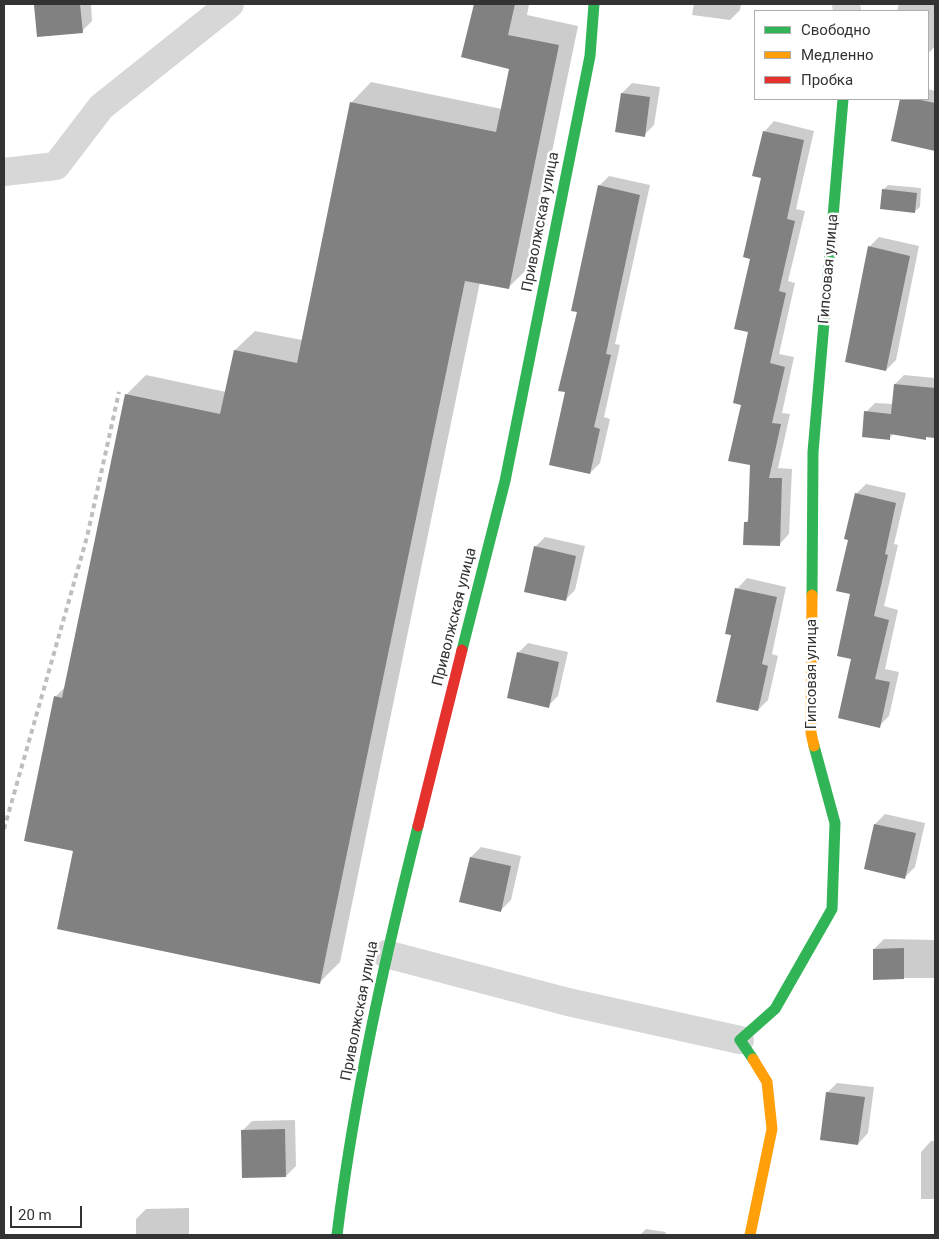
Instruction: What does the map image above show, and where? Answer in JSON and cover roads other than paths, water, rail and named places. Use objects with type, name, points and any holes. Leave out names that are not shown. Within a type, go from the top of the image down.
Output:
[{"type":"main road","name":"Приволжская улица","points":[[337,1235],[342,1184],[368,1037],[386,954],[505,481],[590,56],[594,4]]},
{"type":"main road","name":"Гипсовая улица","points":[[740,1040],[775,1009],[832,909],[835,823],[811,733],[813,452],[843,100]]},
{"type":"main road","points":[[740,1040],[768,1082],[772,1129],[750,1235]]},
{"type":"street","points":[[4,172],[56,166],[101,107],[230,4]]},
{"type":"street","points":[[386,954],[568,1002],[740,1040]]},
{"type":"railway","points":[[4,829],[87,537],[119,392]]}]
